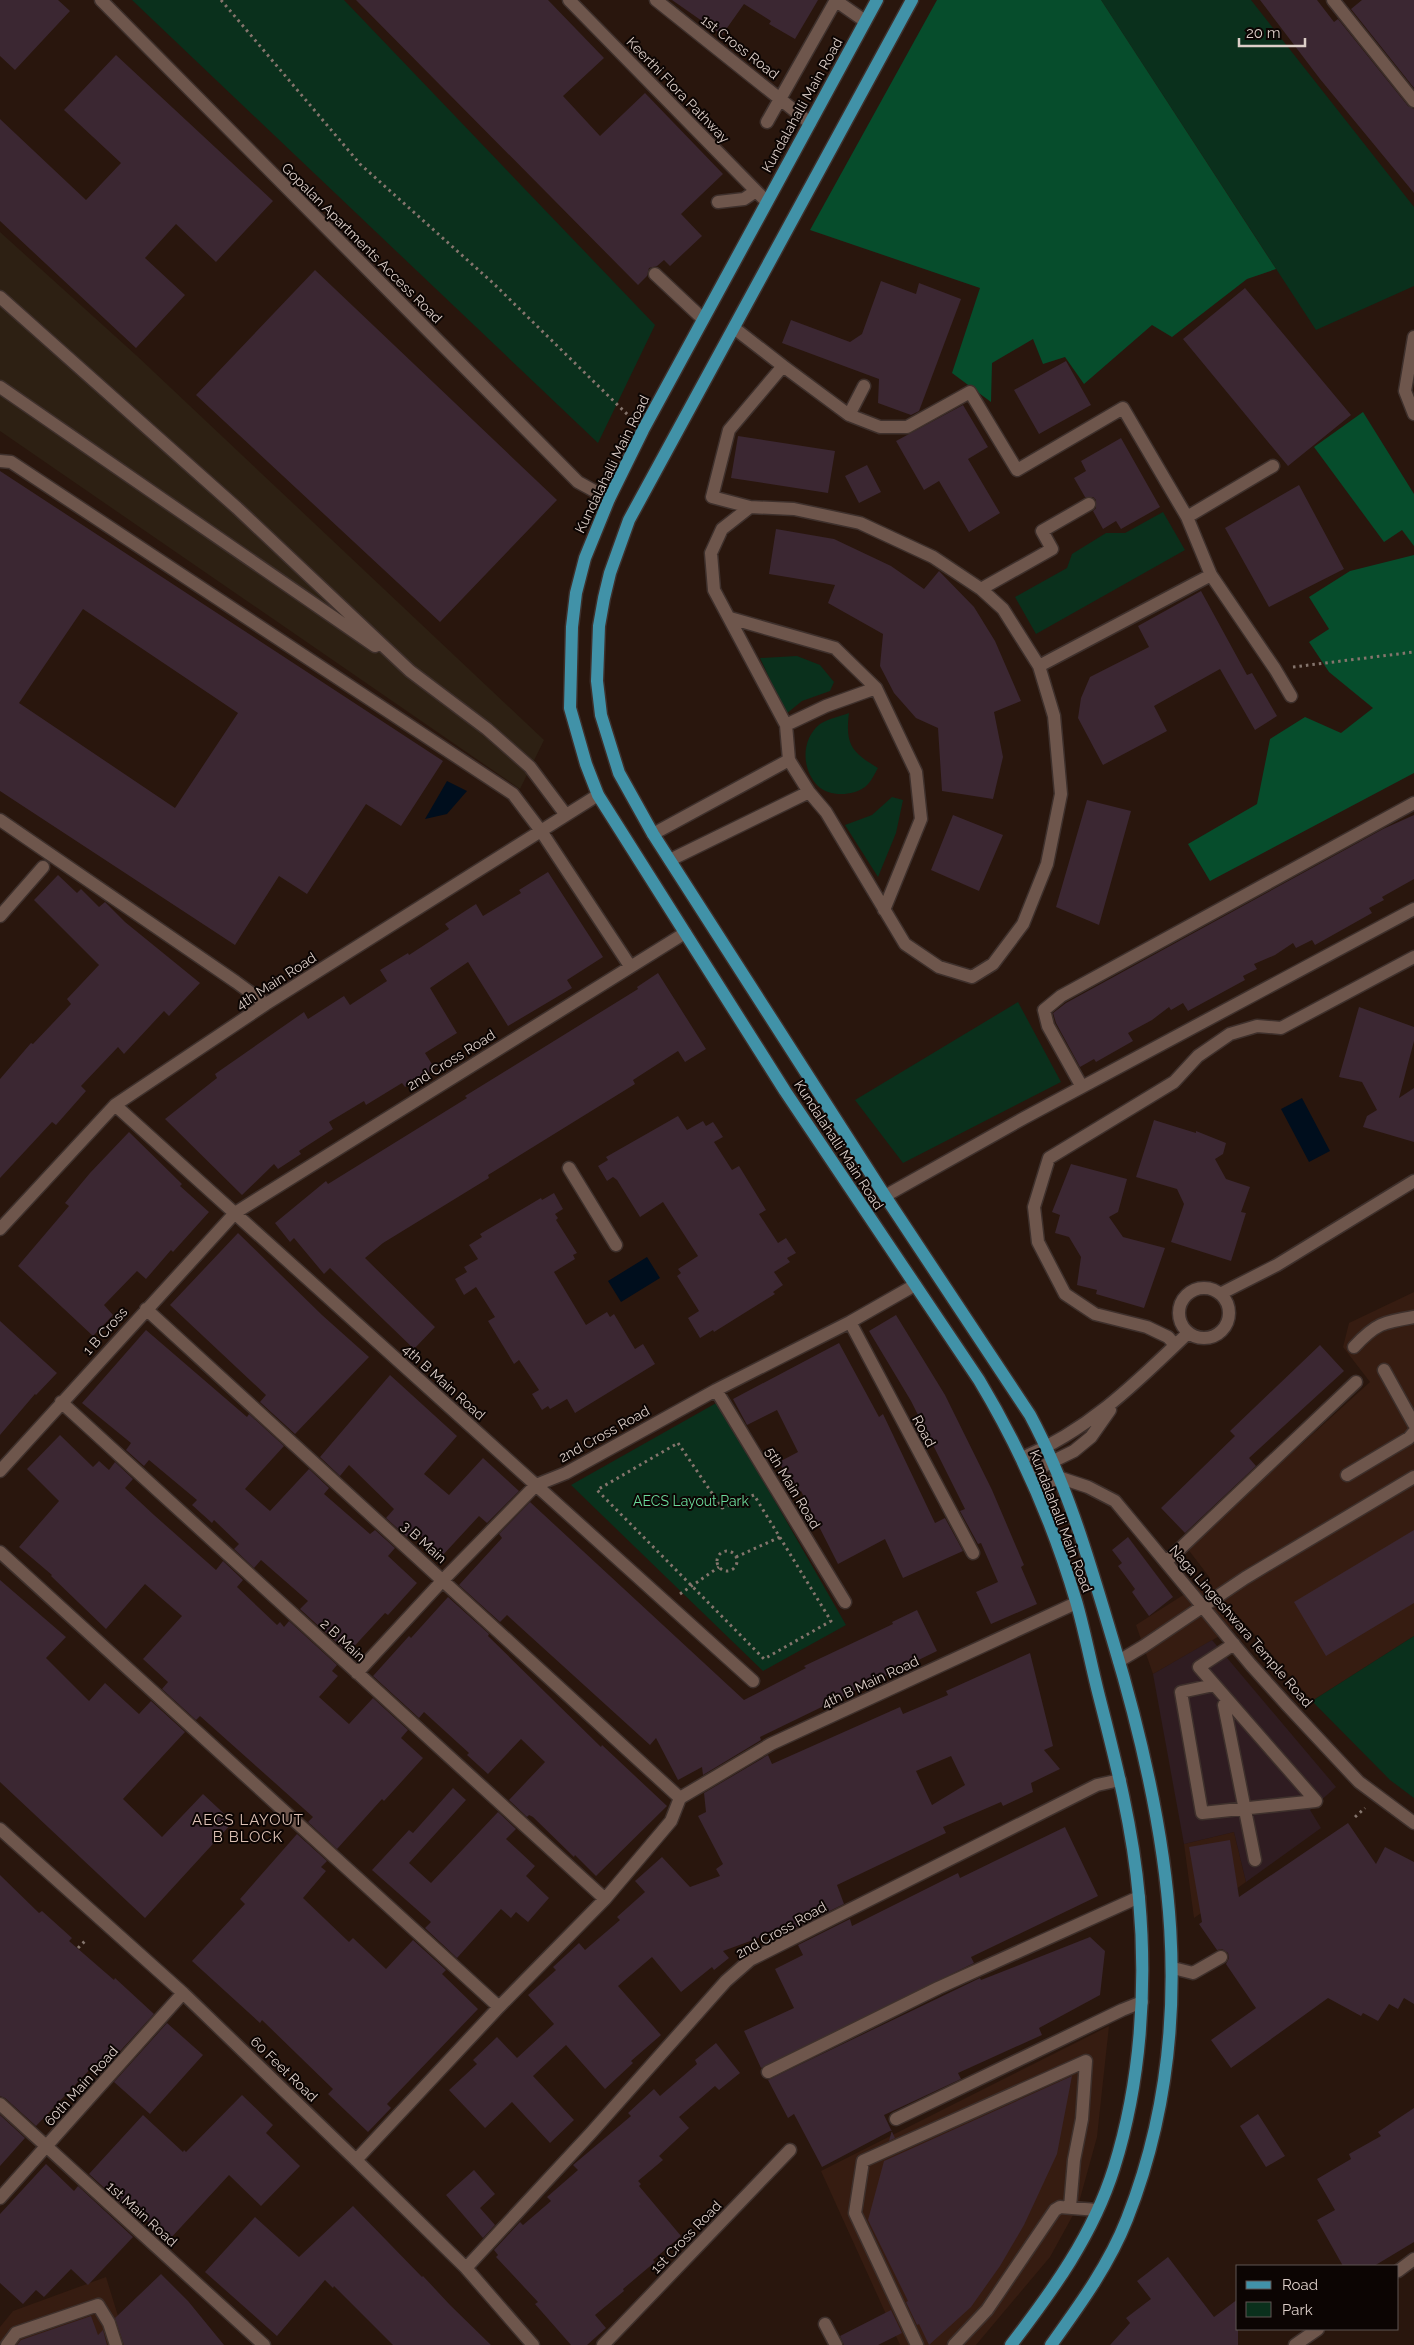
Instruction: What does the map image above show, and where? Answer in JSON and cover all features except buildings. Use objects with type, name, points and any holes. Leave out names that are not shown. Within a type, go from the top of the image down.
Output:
[{"type":"main road","name":"Kundalahalli Main Road","points":[[877,0],[643,430],[609,499],[586,558],[576,593],[569,680],[570,708],[586,764],[598,795],[785,1091],[979,1380],[1007,1426],[1036,1488],[1076,1603],[1120,1780],[1139,1897],[1143,1961],[1142,2002],[1129,2109],[1114,2168],[1078,2250],[1052,2292],[1011,2345]]},
{"type":"main road","name":"Kundalahalli Main Road","points":[[912,0],[629,520],[610,573],[599,626],[597,681],[601,715],[619,773],[653,834],[884,1196],[1030,1415],[1047,1448],[1061,1478],[1119,1660],[1144,1751],[1162,1838],[1169,1896],[1173,1968],[1168,2051],[1158,2111],[1142,2176],[1127,2221],[1106,2263],[1051,2345]]},
{"type":"street","name":"Gopalan Apartments Access Road","points":[[101,0],[578,482],[609,499]]},
{"type":"street","name":"Keerthi Flora Pathway","points":[[569,0],[766,201]]},
{"type":"street","name":"1st Cross Road","points":[[656,0],[810,123]]},
{"type":"street","points":[[767,122],[836,0],[865,22]]},
{"type":"street","points":[[1333,0],[1414,101]]},
{"type":"street","points":[[718,202],[744,199],[756,191]]},
{"type":"street","points":[[655,274],[703,319]]},
{"type":"street","points":[[0,297],[237,508],[410,671]]},
{"type":"street","points":[[734,328],[849,415],[880,427],[907,427],[970,392],[1018,470],[1123,408],[1187,517],[1211,575],[1275,669],[1291,696]]},
{"type":"street","points":[[1414,337],[1405,391],[1414,414]]},
{"type":"street","points":[[750,507],[722,529],[711,553],[714,590],[786,725],[789,760],[809,792],[826,812],[905,944],[939,967],[972,977],[993,964],[1023,924],[1047,864],[1061,794],[1054,716],[1038,666],[1003,609],[981,589],[933,558],[860,523],[794,509],[750,507],[712,497],[729,430],[784,366]]},
{"type":"street","points":[[849,415],[864,386]]},
{"type":"street","points":[[0,387],[410,671],[487,729],[530,767],[566,815]]},
{"type":"street","points":[[0,461],[11,462],[513,794],[541,831],[630,966]]},
{"type":"street","points":[[1187,517],[1273,466]]},
{"type":"street","points":[[981,589],[1052,549],[1042,531],[1089,504]]},
{"type":"street","points":[[1038,666],[1211,575]]},
{"type":"street","points":[[730,618],[835,648],[876,688],[916,772],[921,819],[884,910]]},
{"type":"street","points":[[786,725],[826,706],[876,688]]},
{"type":"street","points":[[653,834],[789,760]]},
{"type":"street","points":[[670,860],[809,792]]},
{"type":"street","name":"4th Main Road","points":[[0,1228],[115,1105],[266,1004],[598,795]]},
{"type":"street","points":[[1082,1087],[1048,1026],[1044,1010],[1061,996],[1414,803]]},
{"type":"street","points":[[0,820],[266,1004]]},
{"type":"street","points":[[0,916],[43,866]]},
{"type":"street","points":[[884,1196],[1082,1087],[1414,910]]},
{"type":"street","name":"2nd Cross Road","points":[[235,1213],[684,933]]},
{"type":"street","points":[[1176,1345],[1168,1337],[1147,1327],[1094,1314],[1065,1294],[1038,1242],[1034,1207],[1049,1158],[1174,1082],[1198,1056],[1230,1034],[1257,1026],[1281,1028],[1414,957]]},
{"type":"street","name":"4th B Main Road","points":[[115,1105],[754,1681]]},
{"type":"street","points":[[569,1168],[616,1245]]},
{"type":"street","points":[[1220,1294],[1277,1265],[1414,1181]]},
{"type":"street","name":"1 B Cross","points":[[0,1471],[235,1213]]},
{"type":"street","name":"2nd Cross Road","points":[[357,1673],[443,1580],[536,1485],[566,1473],[716,1390],[850,1322],[915,1286]]},
{"type":"street","points":[[1208,1288],[1220,1294],[1229,1307],[1228,1323],[1218,1335],[1203,1339],[1188,1333],[1180,1322],[1178,1309],[1184,1297],[1195,1289],[1208,1288]]},
{"type":"street","name":"3 B Main","points":[[146,1309],[680,1798]]},
{"type":"street","points":[[1354,1346],[1372,1329],[1382,1323],[1414,1317]]},
{"type":"street","name":"Road","points":[[850,1322],[973,1553]]},
{"type":"street","points":[[1022,1458],[1047,1448],[1067,1437],[1116,1402],[1188,1333]]},
{"type":"street","points":[[1384,1370],[1414,1424]]},
{"type":"street","points":[[1166,1562],[1356,1382]]},
{"type":"street","name":"5th Main Road","points":[[716,1390],[844,1602]]},
{"type":"street","name":"2 B Main","points":[[61,1402],[605,1899]]},
{"type":"street","points":[[1029,1474],[1074,1451],[1091,1437],[1116,1402]]},
{"type":"street","points":[[1347,1475],[1409,1438],[1414,1432]]},
{"type":"street","points":[[1119,1660],[1245,1578],[1414,1477]]},
{"type":"street","points":[[1036,1488],[1061,1478]]},
{"type":"street","name":"Naga Lingeshwara Temple Road","points":[[1061,1478],[1088,1487],[1114,1500],[1204,1606],[1251,1665],[1359,1782],[1414,1823]]},
{"type":"street","points":[[0,1552],[499,2007]]},
{"type":"street","name":"4th B Main Road","points":[[680,1798],[771,1744],[1076,1603]]},
{"type":"street","points":[[1214,1684],[1180,1692],[1202,1814],[1316,1801],[1227,1700],[1214,1684],[1199,1667],[1234,1644]]},
{"type":"street","points":[[1227,1700],[1224,1704],[1255,1860]]},
{"type":"street","name":"2nd Cross Road","points":[[466,2268],[591,2133],[726,1981],[750,1960],[1097,1785],[1120,1780]]},
{"type":"street","points":[[356,2160],[499,2007],[605,1899],[671,1821],[680,1798]]},
{"type":"street","name":"60 Feet Road","points":[[0,1829],[183,1993],[356,2160],[466,2268],[533,2345]]},
{"type":"street","points":[[768,2072],[938,1988],[1139,1897]]},
{"type":"street","points":[[1173,1968],[1193,1972],[1221,1957]]},
{"type":"street","name":"60th Main Road","points":[[0,2198],[183,1993]]},
{"type":"street","points":[[896,2119],[1142,2002]]},
{"type":"street","points":[[917,2345],[855,2213],[863,2161],[1086,2061],[1082,2119],[1074,2160],[1070,2207]]},
{"type":"street","name":"1st Main Road","points":[[0,2104],[264,2345]]},
{"type":"street","name":"1st Cross Road","points":[[603,2345],[790,2150]]},
{"type":"street","points":[[954,2345],[987,2310],[1055,2210],[1060,2207],[1070,2207],[1097,2210]]},
{"type":"street","points":[[1399,2270],[1414,2259]]},
{"type":"street","points":[[7,2345],[16,2333],[98,2305],[109,2323],[116,2345]]},
{"type":"street","points":[[825,2324],[836,2345]]},
{"type":"street","points":[[1295,2345],[1317,2330]]},
{"type":"path","points":[[221,0],[360,164],[493,283],[643,430]]},
{"type":"path","points":[[1275,669],[1414,652]]},
{"type":"path","points":[[678,1443],[722,1508],[754,1495],[831,1621],[764,1659],[690,1586],[597,1490],[678,1443]]},
{"type":"path","points":[[736,1557],[799,1527]]},
{"type":"path","points":[[723,1552],[732,1553],[736,1557],[736,1564],[730,1570],[724,1570],[719,1566],[717,1558],[723,1552]]},
{"type":"path","points":[[690,1586],[719,1566]]},
{"type":"path","points":[[78,1948],[86,1940]]},
{"type":"shaded area","points":[[0,232],[137,356],[544,740],[520,789],[0,431]]},
{"type":"shaded area","points":[[1414,1292],[1414,1636],[1312,1701],[1244,1622],[1153,1674],[1136,1625],[1210,1578],[1187,1548],[1370,1382],[1343,1347],[1349,1323]]},
{"type":"shaded area","points":[[1212,1640],[1336,1787],[1310,1810],[1321,1828],[1246,1882],[1234,1832],[1184,1844],[1153,1674]]},
{"type":"shaded area","points":[[1234,1832],[1246,1882],[1194,1918],[1184,1844]]},
{"type":"shaded area","points":[[1109,2026],[1097,2137],[1078,2206],[1050,2257],[976,2345],[900,2345],[821,2171]]},
{"type":"shaded area","points":[[106,2277],[127,2345],[0,2345],[0,2327],[13,2311]]},
{"type":"green space","points":[[132,0],[344,0],[655,325],[598,443]]},
{"type":"green space","points":[[937,0],[1101,0],[1276,269],[1247,279],[1172,337],[1152,325],[1084,384],[1065,357],[1043,364],[1033,339],[992,363],[991,402],[952,373],[980,288],[810,230]]},
{"type":"green space","points":[[1101,0],[1251,0],[1414,207],[1414,286],[1316,330]]},
{"type":"green space","points":[[1363,412],[1414,494],[1414,546],[1402,530],[1384,542],[1314,447]]},
{"type":"green space","points":[[1163,512],[1185,550],[1036,634],[1015,597],[1067,568],[1072,554],[1106,533],[1125,533]]},
{"type":"green space","points":[[1414,555],[1414,773],[1210,881],[1188,844],[1257,804],[1270,739],[1305,717],[1341,733],[1373,708],[1329,672],[1309,642],[1329,629],[1309,597],[1350,571]]},
{"type":"green space","points":[[797,656],[820,665],[834,682],[830,691],[802,701],[786,714],[760,658]]},
{"type":"green space","points":[[849,713],[848,733],[852,746],[856,752],[878,768],[865,787],[848,794],[835,794],[823,790],[812,779],[806,763],[807,746],[809,738],[820,724]]},
{"type":"green space","points":[[892,797],[903,800],[896,833],[878,877],[845,825],[872,815]]},
{"type":"green space","points":[[1018,1002],[1061,1082],[903,1163],[855,1100]]},
{"type":"green space","name":"AECS Layout Park","points":[[718,1402],[846,1625],[763,1671],[571,1485]]},
{"type":"green space","points":[[1414,1636],[1414,1798],[1390,1780],[1312,1701]]},
{"type":"water","points":[[447,781],[467,791],[447,814],[425,819]]},
{"type":"water","points":[[1302,1098],[1330,1151],[1309,1162],[1281,1109]]},
{"type":"water","points":[[647,1257],[660,1278],[621,1302],[608,1281]]},
{"type":"district","name":"AECS LAYOUT B BLOCK","points":[[248,1828]]}]
